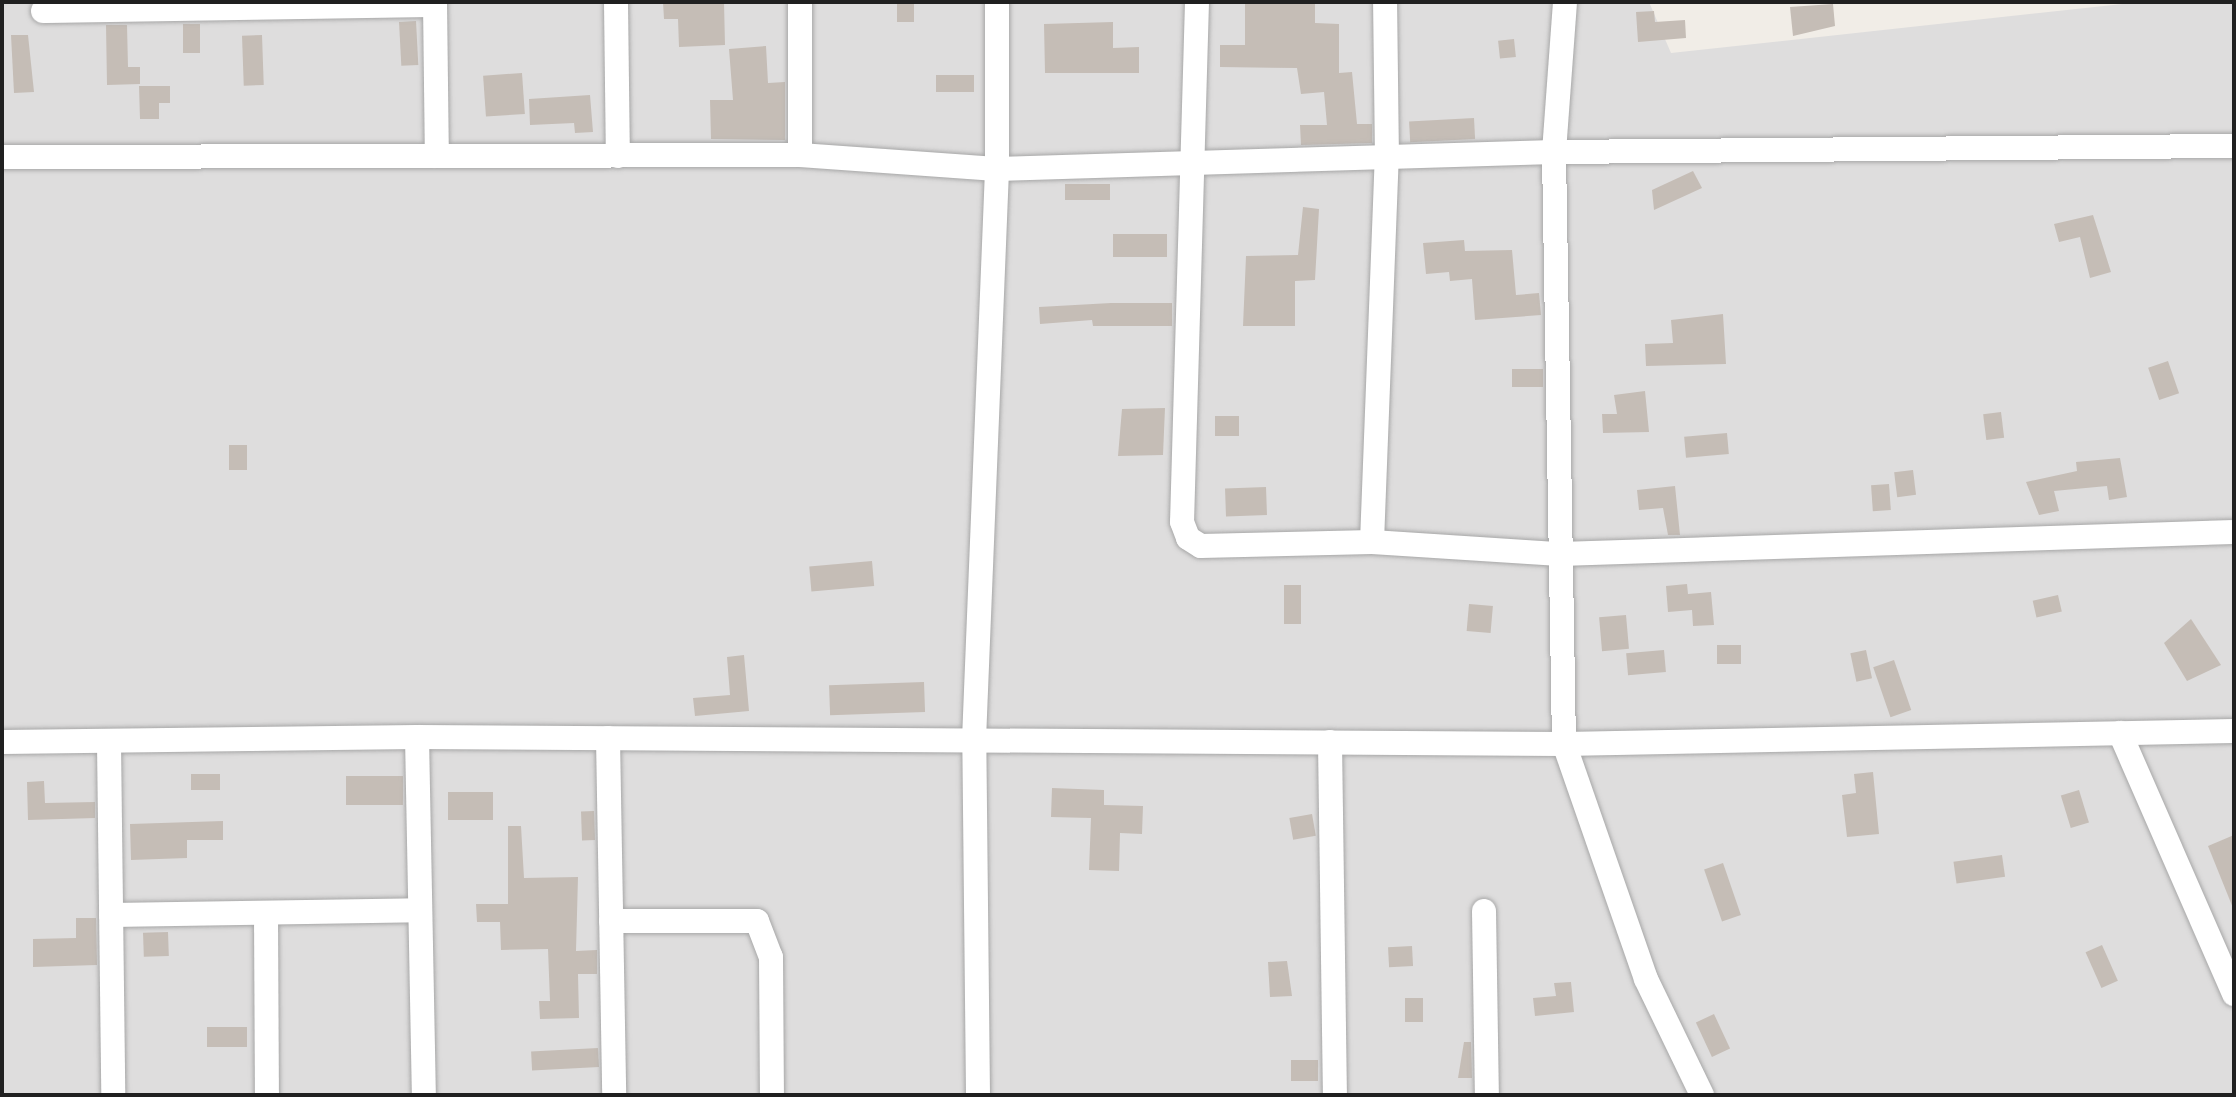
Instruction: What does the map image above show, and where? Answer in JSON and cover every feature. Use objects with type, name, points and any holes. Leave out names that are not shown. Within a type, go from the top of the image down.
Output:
[{"type":"street","points":[[616,2],[618,156]]},
{"type":"street","points":[[800,2],[800,155]]},
{"type":"street","points":[[978,1095],[974,740],[997,169],[997,2]]},
{"type":"street","points":[[1197,2],[1196,162],[1182,522],[1188,538],[1201,546],[1372,542],[1560,554],[2234,532]]},
{"type":"street","points":[[1372,542],[1387,160],[1385,2]]},
{"type":"street","points":[[1565,2],[1554,152],[1564,744],[1646,979],[1702,1095]]},
{"type":"street","points":[[43,11],[435,4],[437,156]]},
{"type":"street","points":[[2,157],[800,155],[997,169],[1196,162],[1387,160],[1554,152],[2234,146]]},
{"type":"street","points":[[2,742],[417,737],[1564,744],[2234,731]]},
{"type":"street","points":[[2120,733],[2234,994]]},
{"type":"street","points":[[417,737],[424,1095]]},
{"type":"street","points":[[608,738],[614,1095]]},
{"type":"street","points":[[1330,742],[1335,1095]]},
{"type":"street","points":[[109,743],[113,1095]]},
{"type":"street","points":[[111,915],[420,910]]},
{"type":"street","points":[[1484,911],[1487,1095]]},
{"type":"street","points":[[266,914],[267,1095]]},
{"type":"street","points":[[611,921],[757,921],[771,957],[772,1095]]},
{"type":"shaded area","points":[[2,2],[1649,2],[1671,53],[2141,2],[2234,2],[2234,1095],[2,1095]]},
{"type":"building","points":[[663,2],[724,2],[725,45],[679,47],[678,19],[664,19]]},
{"type":"building","points":[[897,2],[914,2],[914,22],[897,22]]},
{"type":"building","points":[[1245,2],[1315,2],[1315,23],[1339,24],[1339,73],[1352,72],[1357,124],[1372,124],[1372,143],[1301,145],[1300,125],[1327,125],[1324,92],[1301,94],[1297,68],[1220,67],[1220,45],[1245,45]]},
{"type":"building","points":[[1833,4],[1835,26],[1793,36],[1790,7]]},
{"type":"building","points":[[1654,11],[1655,22],[1685,20],[1686,38],[1638,42],[1636,12]]},
{"type":"building","points":[[416,21],[418,65],[401,66],[399,22]]},
{"type":"building","points":[[1113,22],[1113,48],[1139,47],[1139,73],[1045,73],[1044,24]]},
{"type":"building","points":[[183,24],[200,24],[200,53],[183,53]]},
{"type":"building","points":[[106,25],[127,25],[128,67],[140,67],[140,84],[107,85]]},
{"type":"building","points":[[11,35],[28,35],[34,92],[14,93]]},
{"type":"building","points":[[262,35],[264,85],[244,86],[242,36]]},
{"type":"building","points":[[1514,39],[1516,57],[1500,59],[1498,41]]},
{"type":"building","points":[[766,46],[768,83],[785,82],[785,140],[711,139],[710,100],[733,100],[729,49]]},
{"type":"building","points":[[522,73],[525,114],[486,117],[483,76]]},
{"type":"building","points":[[936,75],[974,75],[974,92],[936,92]]},
{"type":"building","points":[[139,86],[170,86],[170,103],[159,103],[159,119],[140,119]]},
{"type":"building","points":[[590,95],[593,132],[575,133],[574,123],[530,125],[529,99]]},
{"type":"building","points":[[1474,118],[1475,139],[1410,142],[1409,121]]},
{"type":"building","points":[[1693,171],[1702,188],[1654,210],[1652,190]]},
{"type":"building","points":[[1065,184],[1110,184],[1110,200],[1065,200]]},
{"type":"building","points":[[1303,207],[1319,209],[1315,280],[1295,281],[1295,326],[1243,326],[1246,256],[1298,255]]},
{"type":"building","points":[[2093,215],[2111,272],[2090,278],[2080,237],[2059,242],[2054,224]]},
{"type":"building","points":[[1113,234],[1167,234],[1167,257],[1113,257]]},
{"type":"building","points":[[1464,240],[1465,251],[1512,250],[1516,295],[1539,293],[1541,315],[1475,320],[1472,279],[1450,281],[1449,272],[1426,274],[1423,243]]},
{"type":"building","points":[[1172,303],[1172,326],[1093,326],[1092,320],[1040,324],[1039,307]]},
{"type":"building","points":[[1723,314],[1726,364],[1646,366],[1645,344],[1673,343],[1671,320]]},
{"type":"building","points":[[2168,361],[2179,393],[2159,400],[2148,368]]},
{"type":"building","points":[[1512,369],[1543,369],[1543,387],[1512,387]]},
{"type":"building","points":[[1645,391],[1649,432],[1603,433],[1602,414],[1617,414],[1614,395]]},
{"type":"building","points":[[1165,408],[1163,455],[1118,456],[1122,409]]},
{"type":"building","points":[[2001,412],[2004,438],[1986,440],[1983,414]]},
{"type":"building","points":[[1215,416],[1239,416],[1239,436],[1215,436]]},
{"type":"building","points":[[1727,433],[1729,454],[1686,458],[1684,437]]},
{"type":"building","points":[[229,445],[247,445],[247,470],[229,470]]},
{"type":"building","points":[[2120,458],[2127,497],[2109,500],[2107,486],[2054,491],[2059,511],[2039,515],[2026,482],[2077,471],[2076,462]]},
{"type":"building","points":[[1913,470],[1916,495],[1897,497],[1894,472]]},
{"type":"building","points":[[1889,484],[1891,510],[1873,511],[1871,485]]},
{"type":"building","points":[[1675,486],[1680,535],[1668,535],[1663,508],[1639,510],[1637,490]]},
{"type":"building","points":[[1266,487],[1267,515],[1226,516],[1225,488]]},
{"type":"building","points":[[872,561],[874,586],[811,591],[809,566]]},
{"type":"building","points":[[1687,584],[1688,594],[1711,592],[1714,625],[1693,626],[1692,610],[1668,612],[1666,586]]},
{"type":"building","points":[[1284,585],[1301,585],[1301,624],[1284,624]]},
{"type":"building","points":[[2058,595],[2062,612],[2036,617],[2033,601]]},
{"type":"building","points":[[1469,604],[1493,606],[1491,633],[1467,631]]},
{"type":"building","points":[[1626,615],[1629,649],[1602,651],[1599,617]]},
{"type":"building","points":[[2191,619],[2221,665],[2187,681],[2164,643]]},
{"type":"building","points":[[1717,645],[1741,645],[1741,664],[1717,664]]},
{"type":"building","points":[[1664,650],[1666,672],[1628,675],[1626,653]]},
{"type":"building","points":[[1866,650],[1872,678],[1856,682],[1850,653]]},
{"type":"building","points":[[744,655],[749,711],[695,716],[693,698],[730,695],[727,657]]},
{"type":"building","points":[[1894,660],[1911,710],[1890,717],[1873,667]]},
{"type":"building","points":[[924,682],[925,712],[830,715],[829,685]]},
{"type":"building","points":[[1873,772],[1879,834],[1847,837],[1842,795],[1856,793],[1854,774]]},
{"type":"building","points":[[191,774],[220,774],[220,790],[191,790]]},
{"type":"building","points":[[346,776],[403,776],[403,805],[346,805]]},
{"type":"building","points":[[44,781],[45,803],[95,802],[95,818],[28,820],[27,782]]},
{"type":"building","points":[[1052,788],[1104,790],[1104,805],[1143,806],[1142,834],[1120,833],[1119,871],[1089,870],[1091,818],[1051,817]]},
{"type":"building","points":[[2079,790],[2089,823],[2071,828],[2061,796]]},
{"type":"building","points":[[448,792],[493,792],[493,820],[448,820]]},
{"type":"building","points":[[581,811],[594,811],[595,840],[582,840]]},
{"type":"building","points":[[1312,814],[1316,836],[1293,840],[1289,818]]},
{"type":"building","points":[[223,821],[223,840],[187,840],[187,858],[131,860],[130,824]]},
{"type":"building","points":[[508,826],[521,826],[524,878],[578,877],[576,951],[597,950],[597,974],[578,974],[579,1018],[540,1019],[539,1001],[550,1001],[548,949],[501,950],[500,922],[477,922],[476,904],[508,904]]},
{"type":"building","points":[[2234,835],[2234,908],[2233,908],[2208,846]]},
{"type":"building","points":[[2002,855],[2005,877],[1957,884],[1953,862]]},
{"type":"building","points":[[1723,863],[1741,915],[1722,922],[1704,870]]},
{"type":"building","points":[[76,918],[96,918],[97,965],[33,967],[33,939],[76,938]]},
{"type":"building","points":[[168,932],[169,956],[144,957],[143,933]]},
{"type":"building","points":[[2102,945],[2118,981],[2101,988],[2086,952]]},
{"type":"building","points":[[1412,946],[1413,966],[1389,967],[1388,947]]},
{"type":"building","points":[[1287,961],[1292,996],[1270,997],[1268,962]]},
{"type":"building","points":[[1571,982],[1574,1012],[1535,1016],[1533,998],[1556,996],[1554,983]]},
{"type":"building","points":[[1405,998],[1423,998],[1423,1022],[1405,1022]]},
{"type":"building","points":[[1714,1014],[1730,1048],[1712,1057],[1696,1022]]},
{"type":"building","points":[[207,1027],[247,1027],[247,1047],[207,1047]]},
{"type":"building","points":[[1464,1042],[1471,1042],[1472,1078],[1458,1078]]},
{"type":"building","points":[[598,1048],[599,1067],[532,1070],[531,1052]]},
{"type":"building","points":[[1291,1060],[1318,1060],[1318,1081],[1291,1081]]}]
